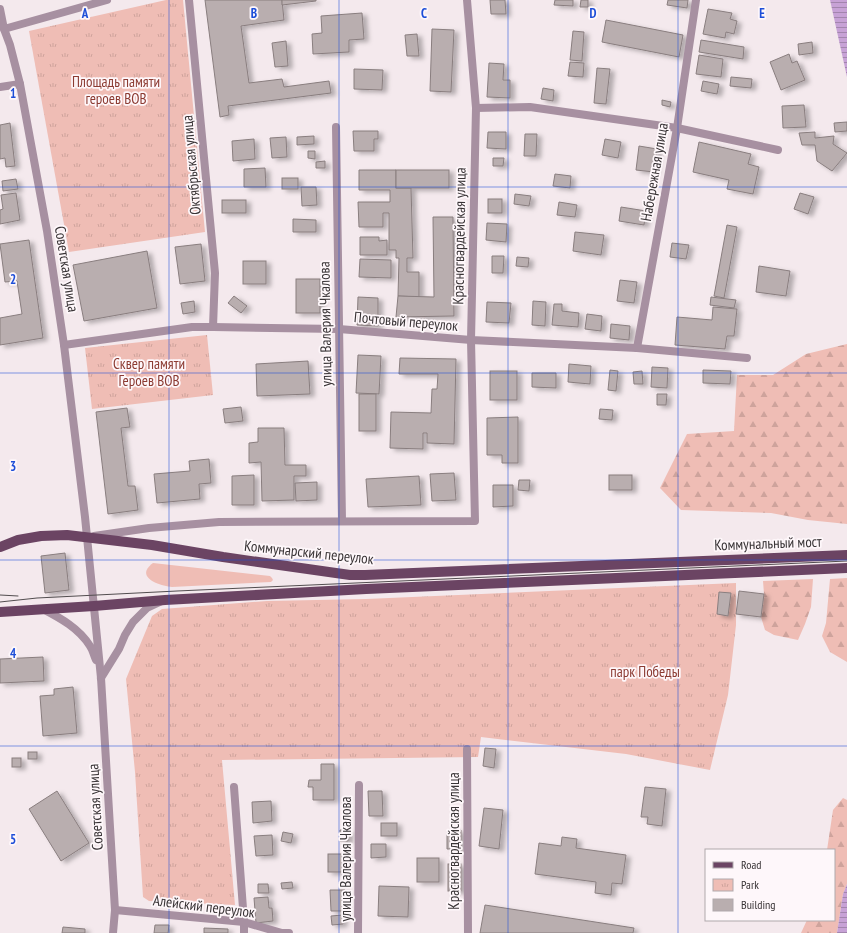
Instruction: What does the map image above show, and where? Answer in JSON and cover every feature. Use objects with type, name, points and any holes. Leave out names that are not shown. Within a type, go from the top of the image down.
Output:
[{"type":"main road","name":"Коммунарский переулок","points":[[1,547],[18,540],[41,536],[67,535],[152,545],[223,557],[350,575],[689,561]]},
{"type":"main road","name":"Коммунальный мост","points":[[689,561],[847,554]]},
{"type":"main road","name":"Коммунальный мост","points":[[690,575],[847,568]]},
{"type":"main road","name":"Коммунарский переулок","points":[[0,611],[366,589],[690,575]]},
{"type":"street","points":[[4,29],[107,0]]},
{"type":"street","name":"Октябрьская улица","points":[[189,0],[215,273],[213,327]]},
{"type":"street","name":"Красногвардейская улица","points":[[342,521],[475,521],[471,340],[476,108],[467,0]]},
{"type":"street","name":"Набережная улица","points":[[637,348],[677,128],[696,0]]},
{"type":"street","name":"Советская улица","points":[[0,9],[4,29],[10,45],[20,84],[47,231],[64,345],[87,537],[101,678],[115,910],[113,933]]},
{"type":"street","points":[[0,87],[20,84]]},
{"type":"street","points":[[476,108],[530,108],[677,128],[778,150]]},
{"type":"street","name":"улица Валерия Чкалова","points":[[336,127],[342,521]]},
{"type":"street","name":"Почтовый переулок","points":[[64,345],[192,326],[339,329],[471,340],[637,348],[747,358]]},
{"type":"street","points":[[87,537],[149,528],[219,522],[342,521]]},
{"type":"street","points":[[101,678],[119,649],[133,622],[147,608],[165,600]]},
{"type":"street","points":[[43,609],[59,618],[83,636],[91,647],[101,678]]},
{"type":"street","name":"Красногвардейская улица","points":[[467,749],[468,933]]},
{"type":"street","name":"улица Валерия Чкалова","points":[[358,933],[359,785]]},
{"type":"street","points":[[234,788],[244,933]]},
{"type":"street","name":"Алейский переулок","points":[[115,910],[244,922],[282,933],[289,933]]},
{"type":"green space","name":"Площадь памяти героев ВОВ","points":[[166,0],[183,0],[205,232],[69,252],[29,31]]},
{"type":"green space","name":"Сквер памяти Героев ВОВ","points":[[207,335],[213,395],[92,409],[85,348]]},
{"type":"green space","points":[[847,344],[847,524],[808,520],[771,513],[681,510],[660,488],[687,434],[734,431],[737,375],[773,375],[806,354]]},
{"type":"green space","points":[[153,563],[270,576],[273,580],[271,582],[172,587],[161,585],[150,580],[146,573],[148,568]]},
{"type":"green space","points":[[847,578],[847,662],[830,652],[822,636],[826,623],[830,579]]},
{"type":"green space","points":[[813,579],[811,607],[798,640],[774,635],[765,630],[761,617],[764,594],[763,581]]},
{"type":"green space","name":"парк Победы","points":[[736,583],[736,625],[728,695],[710,770],[626,754],[481,737],[478,757],[222,760],[235,905],[149,901],[143,897],[135,772],[126,679],[152,616],[162,609],[267,601],[366,599]]},
{"type":"green space","points":[[843,798],[847,800],[847,884],[843,894],[837,933],[801,933],[807,921],[835,921],[835,849],[827,849],[833,810]]},
{"type":"shaded area","points":[[830,0],[847,0],[847,77]]},
{"type":"shaded area","points":[[847,884],[847,933],[837,933],[843,894]]},
{"type":"building","points":[[205,0],[282,0],[284,20],[241,26],[249,83],[282,79],[284,87],[329,81],[331,93],[228,106],[229,115],[220,117]]},
{"type":"building","points":[[282,0],[316,0],[316,1],[282,5]]},
{"type":"building","points":[[490,0],[505,0],[506,14],[491,14]]},
{"type":"building","points":[[555,0],[573,0],[573,6],[554,5]]},
{"type":"building","points":[[581,0],[588,0],[588,7],[580,7]]},
{"type":"building","points":[[668,0],[688,0],[687,8],[667,5]]},
{"type":"building","points":[[708,9],[732,13],[730,19],[737,21],[734,34],[726,32],[725,38],[703,34]]},
{"type":"building","points":[[362,13],[364,39],[349,40],[349,52],[313,54],[312,34],[322,33],[321,16]]},
{"type":"building","points":[[606,20],[683,35],[679,57],[602,42]]},
{"type":"building","points":[[432,29],[454,30],[451,92],[430,91]]},
{"type":"building","points":[[573,31],[584,32],[582,61],[570,60]]},
{"type":"building","points":[[417,34],[419,56],[407,56],[405,35]]},
{"type":"building","points":[[701,40],[744,47],[743,59],[699,52]]},
{"type":"building","points":[[286,41],[288,66],[275,67],[272,43]]},
{"type":"building","points":[[812,42],[813,53],[799,55],[798,44]]},
{"type":"building","points":[[789,54],[792,63],[797,61],[805,80],[781,90],[770,62]]},
{"type":"building","points":[[699,55],[723,59],[721,77],[696,74]]},
{"type":"building","points":[[570,62],[584,63],[583,77],[568,76]]},
{"type":"building","points":[[489,63],[504,64],[503,80],[510,80],[510,98],[487,97]]},
{"type":"building","points":[[597,68],[610,69],[606,104],[594,103]]},
{"type":"building","points":[[354,69],[383,70],[382,90],[354,89]]},
{"type":"building","points":[[731,77],[752,79],[751,88],[730,86]]},
{"type":"building","points":[[703,81],[719,84],[717,94],[701,91]]},
{"type":"building","points":[[543,88],[554,90],[553,101],[541,99]]},
{"type":"building","points":[[662,100],[671,102],[670,107],[662,105]]},
{"type":"building","points":[[804,105],[806,127],[783,128],[782,106]]},
{"type":"building","points":[[847,122],[847,131],[835,132],[834,123]]},
{"type":"building","points":[[10,123],[15,166],[6,167],[5,158],[0,159],[0,125]]},
{"type":"building","points":[[353,131],[378,131],[378,139],[374,139],[374,151],[354,151]]},
{"type":"building","points":[[488,132],[506,132],[506,149],[487,148]]},
{"type":"building","points":[[815,132],[815,138],[834,136],[833,144],[847,153],[832,171],[817,161],[815,145],[802,145],[799,133]]},
{"type":"building","points":[[525,134],[537,134],[536,156],[524,156]]},
{"type":"building","points":[[314,136],[314,144],[297,145],[297,137]]},
{"type":"building","points":[[286,137],[287,157],[272,158],[270,138]]},
{"type":"building","points":[[254,139],[255,159],[233,161],[232,141]]},
{"type":"building","points":[[605,139],[621,142],[618,158],[602,155]]},
{"type":"building","points":[[699,142],[751,154],[748,164],[759,167],[753,194],[727,189],[729,180],[693,172]]},
{"type":"building","points":[[639,146],[657,149],[654,172],[636,170]]},
{"type":"building","points":[[308,151],[315,151],[315,159],[308,158]]},
{"type":"building","points":[[493,158],[504,158],[503,166],[493,166]]},
{"type":"building","points":[[325,161],[325,168],[316,168],[316,162]]},
{"type":"building","points":[[265,168],[266,187],[244,187],[244,169]]},
{"type":"building","points":[[359,170],[396,170],[396,188],[411,188],[413,258],[407,258],[407,272],[419,272],[419,297],[398,296],[399,258],[396,258],[396,250],[389,250],[389,213],[383,213],[383,227],[359,227],[358,202],[390,202],[390,190],[359,190]]},
{"type":"building","points":[[396,170],[449,170],[449,188],[396,188]]},
{"type":"building","points":[[555,174],[571,176],[570,188],[553,186]]},
{"type":"building","points":[[282,178],[298,178],[298,189],[282,189]]},
{"type":"building","points":[[16,179],[18,189],[3,191],[2,181]]},
{"type":"building","points":[[301,187],[316,187],[317,205],[302,206]]},
{"type":"building","points":[[16,193],[20,220],[0,224],[0,210],[3,209],[1,195]]},
{"type":"building","points":[[800,193],[814,197],[808,214],[794,209]]},
{"type":"building","points":[[515,194],[531,196],[529,206],[514,204]]},
{"type":"building","points":[[488,199],[502,199],[502,213],[488,213]]},
{"type":"building","points":[[222,200],[246,200],[246,213],[222,213]]},
{"type":"building","points":[[559,202],[577,205],[575,217],[557,215]]},
{"type":"building","points":[[621,207],[646,211],[644,225],[619,221]]},
{"type":"building","points":[[433,217],[453,217],[454,316],[396,317],[398,296],[434,297]]},
{"type":"building","points":[[293,219],[316,220],[316,232],[293,232]]},
{"type":"building","points":[[487,223],[507,224],[506,242],[486,240]]},
{"type":"building","points":[[727,225],[737,227],[724,298],[714,296]]},
{"type":"building","points":[[575,232],[604,235],[601,255],[573,251]]},
{"type":"building","points":[[360,237],[379,237],[379,241],[387,240],[387,255],[360,255]]},
{"type":"building","points":[[29,240],[43,338],[0,345],[0,318],[22,314],[17,281],[5,282],[0,244]]},
{"type":"building","points":[[672,243],[689,245],[686,259],[670,257]]},
{"type":"building","points":[[201,244],[205,281],[180,284],[175,247]]},
{"type":"building","points":[[147,251],[157,308],[84,321],[73,265]]},
{"type":"building","points":[[492,256],[504,256],[503,273],[492,273]]},
{"type":"building","points":[[517,257],[529,258],[528,267],[516,266]]},
{"type":"building","points":[[360,259],[391,260],[391,278],[359,277]]},
{"type":"building","points":[[243,261],[266,261],[266,284],[243,284]]},
{"type":"building","points":[[759,266],[790,271],[786,296],[756,292]]},
{"type":"building","points":[[296,279],[320,279],[320,313],[296,313]]},
{"type":"building","points":[[620,280],[637,282],[634,303],[617,301]]},
{"type":"building","points":[[234,296],[247,306],[241,313],[228,303]]},
{"type":"building","points":[[358,297],[378,298],[378,326],[357,325]]},
{"type":"building","points":[[711,297],[736,300],[734,308],[710,305]]},
{"type":"building","points":[[194,301],[195,312],[183,314],[181,303]]},
{"type":"building","points":[[533,301],[546,302],[545,326],[532,325]]},
{"type":"building","points":[[487,302],[511,303],[509,323],[486,322]]},
{"type":"building","points":[[554,304],[562,304],[562,311],[579,313],[578,327],[552,325]]},
{"type":"building","points":[[713,307],[737,309],[734,336],[727,336],[725,349],[675,345],[677,317],[712,320]]},
{"type":"building","points":[[587,314],[602,316],[601,331],[585,329]]},
{"type":"building","points":[[611,324],[630,326],[629,340],[610,338]]},
{"type":"building","points":[[358,355],[381,356],[379,394],[356,393]]},
{"type":"building","points":[[400,358],[456,359],[454,444],[427,443],[427,433],[423,433],[423,449],[390,448],[391,412],[431,413],[432,389],[437,389],[438,374],[399,374]]},
{"type":"building","points":[[308,361],[310,394],[257,396],[256,364]]},
{"type":"building","points":[[569,364],[591,366],[590,384],[568,382]]},
{"type":"building","points":[[652,367],[668,368],[667,388],[651,387]]},
{"type":"building","points":[[610,370],[618,371],[616,391],[608,390]]},
{"type":"building","points":[[703,370],[731,371],[730,384],[703,383]]},
{"type":"building","points":[[490,371],[517,371],[517,400],[490,400]]},
{"type":"building","points":[[642,371],[643,384],[634,384],[633,372]]},
{"type":"building","points":[[532,373],[556,373],[556,388],[532,387]]},
{"type":"building","points":[[359,394],[376,394],[376,431],[359,431]]},
{"type":"building","points":[[657,394],[667,394],[666,405],[657,405]]},
{"type":"building","points":[[241,407],[243,421],[225,423],[223,409]]},
{"type":"building","points":[[127,408],[130,427],[121,428],[128,486],[135,486],[138,510],[108,514],[96,412]]},
{"type":"building","points":[[600,409],[613,410],[612,420],[599,419]]},
{"type":"building","points":[[518,417],[518,463],[502,463],[502,455],[487,455],[487,418]]},
{"type":"building","points":[[258,428],[284,428],[285,465],[306,465],[306,476],[294,476],[294,500],[262,501],[261,462],[249,463],[249,443],[258,442]]},
{"type":"building","points":[[209,459],[211,483],[199,484],[200,499],[157,503],[154,474],[190,471],[189,461]]},
{"type":"building","points":[[454,473],[456,500],[432,501],[430,474]]},
{"type":"building","points":[[254,475],[254,505],[232,505],[232,476]]},
{"type":"building","points":[[609,475],[632,475],[632,490],[609,490]]},
{"type":"building","points":[[419,476],[421,505],[368,507],[366,479]]},
{"type":"building","points":[[519,480],[530,480],[529,491],[518,490]]},
{"type":"building","points":[[317,482],[317,500],[296,501],[295,483]]},
{"type":"building","points":[[493,485],[513,485],[513,506],[493,507]]},
{"type":"building","points":[[65,553],[69,590],[45,593],[41,556]]},
{"type":"building","points":[[739,591],[764,594],[761,617],[736,614]]},
{"type":"building","points":[[719,592],[731,593],[728,616],[717,614]]},
{"type":"building","points":[[43,657],[44,681],[0,683],[0,659]]},
{"type":"building","points":[[73,687],[77,733],[43,736],[40,696],[54,695],[54,689]]},
{"type":"building","points":[[485,748],[496,749],[494,768],[483,766]]},
{"type":"building","points":[[28,752],[37,752],[37,759],[28,759]]},
{"type":"building","points":[[12,758],[21,758],[21,767],[12,767]]},
{"type":"building","points":[[321,764],[334,764],[334,800],[313,800],[313,787],[308,787],[309,780],[321,780]]},
{"type":"building","points":[[645,787],[666,789],[662,826],[647,824],[648,817],[641,817]]},
{"type":"building","points":[[57,791],[89,843],[61,861],[29,809]]},
{"type":"building","points":[[368,791],[382,791],[383,816],[369,816]]},
{"type":"building","points":[[271,801],[272,821],[253,823],[252,802]]},
{"type":"building","points":[[484,808],[503,810],[499,849],[479,846]]},
{"type":"building","points":[[381,823],[397,823],[397,836],[381,836]]},
{"type":"building","points":[[340,830],[349,830],[348,841],[340,841]]},
{"type":"building","points":[[461,830],[461,849],[447,849],[447,831]]},
{"type":"building","points":[[283,832],[293,834],[291,843],[281,841]]},
{"type":"building","points":[[272,835],[273,855],[256,856],[254,836]]},
{"type":"building","points":[[562,837],[577,839],[576,848],[626,855],[622,884],[612,883],[611,895],[595,893],[596,882],[535,874],[539,843],[561,846]]},
{"type":"building","points":[[371,844],[386,844],[386,857],[371,858]]},
{"type":"building","points":[[328,854],[344,854],[344,872],[328,872]]},
{"type":"building","points":[[417,858],[439,858],[439,882],[417,882]]},
{"type":"building","points":[[448,864],[461,864],[461,891],[448,891]]},
{"type":"building","points":[[292,882],[293,888],[282,889],[281,883]]},
{"type":"building","points":[[258,884],[268,884],[269,893],[258,893]]},
{"type":"building","points":[[379,886],[409,887],[408,917],[378,916]]},
{"type":"building","points":[[330,890],[345,890],[345,911],[331,911]]},
{"type":"building","points":[[268,897],[269,908],[272,908],[273,921],[256,923],[254,898]]},
{"type":"building","points":[[485,905],[634,928],[633,933],[480,933]]},
{"type":"building","points":[[342,915],[343,924],[332,925],[331,916]]},
{"type":"building","points":[[155,925],[169,925],[168,933],[154,933]]},
{"type":"building","points":[[63,927],[85,929],[85,933],[62,933]]},
{"type":"building","points":[[204,928],[228,929],[228,933],[204,933]]},
{"type":"tram line","points":[[0,602],[37,598],[177,591],[847,561]]},
{"type":"tram line","points":[[0,595],[18,596]]}]
